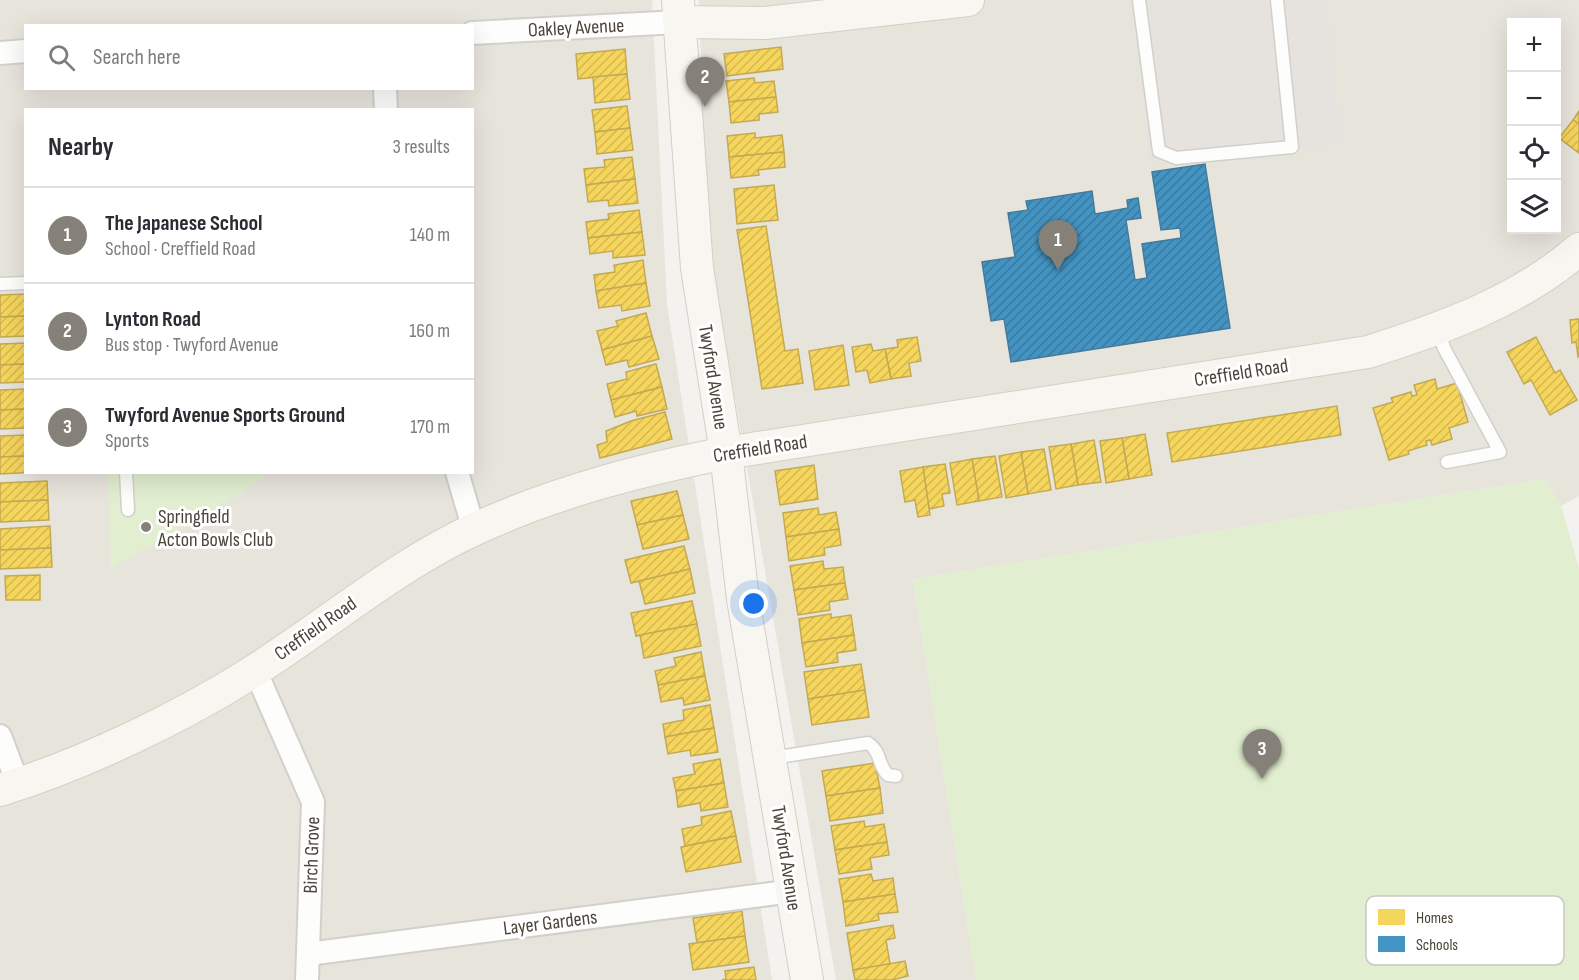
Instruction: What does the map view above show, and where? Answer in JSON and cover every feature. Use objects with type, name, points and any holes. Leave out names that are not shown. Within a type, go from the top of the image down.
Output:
[{"type":"street","points":[[679,11],[765,22],[968,0]]},
{"type":"street","name":"Oakley Avenue","points":[[474,33],[679,11]]},
{"type":"street","name":"Twyford Avenue","points":[[679,11],[697,268],[726,453],[743,598],[807,980]]},
{"type":"street","points":[[0,52],[24,51]]},
{"type":"street","points":[[385,90],[386,108]]},
{"type":"street","name":"Creffield Road","points":[[9,787],[123,741],[214,695],[255,670],[365,592],[474,530],[551,498],[660,466],[726,453],[1368,352],[1438,330],[1520,289],[1577,255]]},
{"type":"street","points":[[458,474],[474,530]]},
{"type":"street","name":"Birch Grove","points":[[255,670],[313,802],[307,980]]},
{"type":"street","points":[[0,736],[9,787]]},
{"type":"street","name":"Layer Gardens","points":[[308,954],[793,891]]},
{"type":"lane","points":[[1139,0],[1159,151],[1176,158],[1292,147],[1277,0]]},
{"type":"lane","points":[[0,284],[24,283]]},
{"type":"lane","points":[[1438,330],[1444,348],[1500,452],[1447,462]]},
{"type":"lane","points":[[126,474],[128,510]]},
{"type":"lane","points":[[771,758],[868,743],[874,747],[883,771],[888,775],[896,776]]},
{"type":"shaded area","points":[[0,0],[652,0],[667,304],[772,980],[0,980]]},
{"type":"shaded area","points":[[699,0],[1579,0],[1579,496],[1561,506],[1545,479],[913,579],[976,980],[836,980],[706,231]]},
{"type":"shaded area","points":[[1171,0],[1327,0],[1342,144],[1150,164],[1133,4]]},
{"type":"green space","name":"Springfield Acton Bowls Club","points":[[108,474],[265,474],[265,477],[170,536],[111,568]]},
{"type":"green space","points":[[1545,479],[1561,506],[1579,568],[1579,980],[976,980],[913,579]]},
{"type":"building: Homes","points":[[781,47],[783,69],[727,76],[724,54]]},
{"type":"building: Homes","points":[[625,49],[627,74],[578,79],[576,54]]},
{"type":"building: Homes","points":[[627,74],[630,99],[595,103],[593,77]]},
{"type":"building: Homes","points":[[754,78],[755,83],[774,81],[776,97],[729,102],[726,81]]},
{"type":"building: Homes","points":[[776,97],[778,112],[759,114],[759,120],[731,123],[729,102]]},
{"type":"building: Homes","points":[[627,106],[630,128],[595,132],[592,110]]},
{"type":"building: Homes","points":[[1579,111],[1579,124],[1573,120]]},
{"type":"building: Homes","points":[[1573,120],[1579,124],[1579,153],[1561,140],[1561,135]]},
{"type":"building: Homes","points":[[630,128],[633,150],[597,154],[595,132]]},
{"type":"building: Homes","points":[[755,133],[755,138],[782,135],[784,152],[729,157],[727,136]]},
{"type":"building: Homes","points":[[784,152],[785,167],[758,170],[759,175],[731,178],[729,157]]},
{"type":"building: Homes","points":[[632,157],[635,179],[586,185],[584,169],[605,167],[604,160]]},
{"type":"building: Homes","points":[[635,179],[638,203],[609,206],[608,200],[588,202],[586,185]]},
{"type":"building: Homes","points":[[774,185],[778,220],[737,224],[734,189]]},
{"type":"building: Homes","points":[[639,210],[642,232],[588,238],[586,222],[609,219],[608,214]]},
{"type":"building: Homes","points":[[766,226],[785,351],[798,349],[803,383],[762,389],[737,230]]},
{"type":"building: Homes","points":[[642,232],[645,255],[613,258],[613,251],[590,254],[588,238]]},
{"type":"building: Homes","points":[[643,260],[646,283],[596,291],[594,275],[615,272],[614,265]]},
{"type":"building: Homes","points":[[646,283],[650,306],[622,311],[621,305],[599,308],[596,291]]},
{"type":"building: Homes","points":[[24,294],[24,316],[0,317],[0,295]]},
{"type":"building: Homes","points":[[646,313],[652,336],[602,350],[597,331],[618,326],[616,321]]},
{"type":"building: Homes","points":[[24,316],[24,336],[0,337],[0,317]]},
{"type":"building: Homes","points":[[1579,319],[1578,357],[1576,342],[1572,343],[1570,320]]},
{"type":"building: Homes","points":[[652,336],[659,359],[629,367],[627,360],[606,365],[602,350]]},
{"type":"building: Homes","points":[[917,337],[921,361],[909,363],[911,376],[891,379],[885,349],[898,347],[897,340]]},
{"type":"building: Homes","points":[[1536,337],[1555,373],[1560,370],[1577,400],[1550,415],[1531,380],[1524,384],[1507,352]]},
{"type":"building: Homes","points":[[24,343],[24,364],[0,365],[0,344]]},
{"type":"building: Homes","points":[[871,344],[873,351],[885,349],[891,379],[870,383],[867,370],[856,372],[852,347]]},
{"type":"building: Homes","points":[[843,345],[849,385],[815,390],[809,351]]},
{"type":"building: Homes","points":[[24,364],[24,382],[0,383],[0,365]]},
{"type":"building: Homes","points":[[656,364],[662,387],[611,400],[607,384],[627,379],[626,372]]},
{"type":"building: Homes","points":[[1435,379],[1437,389],[1457,383],[1468,422],[1449,428],[1452,439],[1432,445],[1430,440],[1426,441],[1427,445],[1389,460],[1373,408],[1393,402],[1391,398],[1411,392],[1412,396],[1417,395],[1414,385]]},
{"type":"building: Homes","points":[[662,387],[667,409],[637,416],[636,411],[615,417],[611,400]]},
{"type":"building: Homes","points":[[24,389],[24,409],[0,410],[0,390]]},
{"type":"building: Homes","points":[[1337,406],[1341,435],[1172,462],[1167,433]]},
{"type":"building: Homes","points":[[24,409],[24,428],[0,429],[0,410]]},
{"type":"building: Homes","points":[[665,412],[672,439],[600,458],[597,445],[607,442],[606,431],[631,421]]},
{"type":"building: Homes","points":[[1145,434],[1152,475],[1129,479],[1122,438]]},
{"type":"building: Homes","points":[[24,435],[24,456],[0,457],[0,436]]},
{"type":"building: Homes","points":[[1122,438],[1129,479],[1106,483],[1100,441]]},
{"type":"building: Homes","points":[[1094,440],[1101,482],[1078,485],[1071,444]]},
{"type":"building: Homes","points":[[1071,444],[1078,485],[1056,489],[1049,447]]},
{"type":"building: Homes","points":[[1044,449],[1051,490],[1028,494],[1021,452]]},
{"type":"building: Homes","points":[[1021,452],[1028,494],[1006,498],[999,456]]},
{"type":"building: Homes","points":[[24,456],[24,473],[0,474],[0,457]]},
{"type":"building: Homes","points":[[995,456],[1002,497],[979,501],[972,459]]},
{"type":"building: Homes","points":[[972,459],[979,501],[957,505],[950,463]]},
{"type":"building: Homes","points":[[945,464],[950,493],[942,494],[944,506],[929,509],[923,467]]},
{"type":"building: Homes","points":[[814,465],[818,499],[780,505],[775,471]]},
{"type":"building: Homes","points":[[923,467],[930,515],[918,517],[915,500],[905,502],[900,471]]},
{"type":"building: Homes","points":[[47,481],[48,500],[0,502],[0,483]]},
{"type":"building: Homes","points":[[677,491],[683,515],[637,525],[631,501]]},
{"type":"building: Homes","points":[[48,500],[49,520],[0,522],[0,502]]},
{"type":"building: Homes","points":[[818,508],[819,515],[836,512],[839,529],[786,537],[783,513]]},
{"type":"building: Homes","points":[[683,515],[689,539],[643,549],[637,525]]},
{"type":"building: Homes","points":[[50,526],[51,548],[0,550],[0,529]]},
{"type":"building: Homes","points":[[839,529],[841,545],[824,548],[825,555],[789,561],[786,537]]},
{"type":"building: Homes","points":[[684,546],[690,569],[631,583],[625,560]]},
{"type":"building: Homes","points":[[51,548],[52,567],[0,569],[0,550]]},
{"type":"building: Homes","points":[[823,561],[824,569],[843,567],[845,583],[794,590],[790,566]]},
{"type":"building: Homes","points":[[690,569],[695,593],[645,604],[639,581]]},
{"type":"building: Homes","points":[[40,575],[40,600],[6,600],[5,576]]},
{"type":"building: Homes","points":[[845,583],[848,599],[829,602],[830,610],[798,615],[794,590]]},
{"type":"building: Homes","points":[[692,601],[697,624],[636,636],[631,613]]},
{"type":"building: Homes","points":[[831,614],[831,618],[851,615],[854,635],[802,643],[799,619]]},
{"type":"building: Homes","points":[[697,624],[701,646],[644,658],[640,635]]},
{"type":"building: Homes","points":[[854,635],[856,650],[837,653],[838,662],[806,667],[802,643]]},
{"type":"building: Homes","points":[[701,652],[705,676],[658,685],[655,671],[676,666],[674,658]]},
{"type":"building: Homes","points":[[861,664],[865,690],[808,699],[804,672]]},
{"type":"building: Homes","points":[[705,676],[710,700],[684,705],[683,698],[661,702],[658,685]]},
{"type":"building: Homes","points":[[865,690],[869,717],[812,725],[808,699]]},
{"type":"building: Homes","points":[[710,705],[714,728],[665,737],[663,724],[684,720],[683,710]]},
{"type":"building: Homes","points":[[714,728],[718,752],[691,756],[690,750],[668,754],[665,737]]},
{"type":"building: Homes","points":[[720,759],[724,783],[676,791],[673,778],[695,774],[693,764]]},
{"type":"building: Homes","points":[[875,763],[880,788],[826,796],[822,771]]},
{"type":"building: Homes","points":[[724,783],[728,807],[701,811],[700,803],[678,807],[676,791]]},
{"type":"building: Homes","points":[[880,788],[883,813],[830,821],[826,796]]},
{"type":"building: Homes","points":[[731,811],[736,836],[685,846],[682,829],[702,825],[701,817]]},
{"type":"building: Homes","points":[[864,821],[865,827],[884,824],[887,842],[835,850],[831,826]]},
{"type":"building: Homes","points":[[736,836],[741,862],[686,872],[681,847]]},
{"type":"building: Homes","points":[[887,842],[889,855],[870,858],[872,869],[839,874],[835,850]]},
{"type":"building: Homes","points":[[871,874],[873,881],[893,878],[895,894],[843,902],[839,879]]},
{"type":"building: Homes","points":[[895,894],[898,912],[878,914],[879,920],[846,926],[843,902]]},
{"type":"building: Homes","points":[[742,911],[745,936],[697,943],[693,918]]},
{"type":"building: Homes","points":[[893,925],[895,938],[886,940],[890,964],[853,970],[847,933]]},
{"type":"building: Homes","points":[[745,936],[749,962],[693,970],[689,944]]},
{"type":"building: Homes","points":[[905,961],[908,976],[892,980],[855,980],[853,970]]},
{"type":"building: Homes","points":[[754,967],[756,980],[722,980],[726,979],[725,971]]},
{"type":"building: Schools","points":[[1205,164],[1230,328],[1011,362],[1004,319],[991,321],[982,262],[1015,257],[1008,213],[1028,210],[1026,201],[1092,191],[1095,214],[1128,208],[1127,200],[1138,198],[1141,218],[1126,220],[1135,280],[1147,278],[1142,244],[1181,238],[1180,228],[1161,230],[1152,172]]},
{"type":"place","name":"Lynton Road","points":[[705,107]]},
{"type":"place","name":"The Japanese School","points":[[1058,270]]},
{"type":"place","name":"Springfield Acton Bowls Club","points":[[146,527]]},
{"type":"place","name":"Twyford Avenue Sports Ground","points":[[1262,779]]}]
